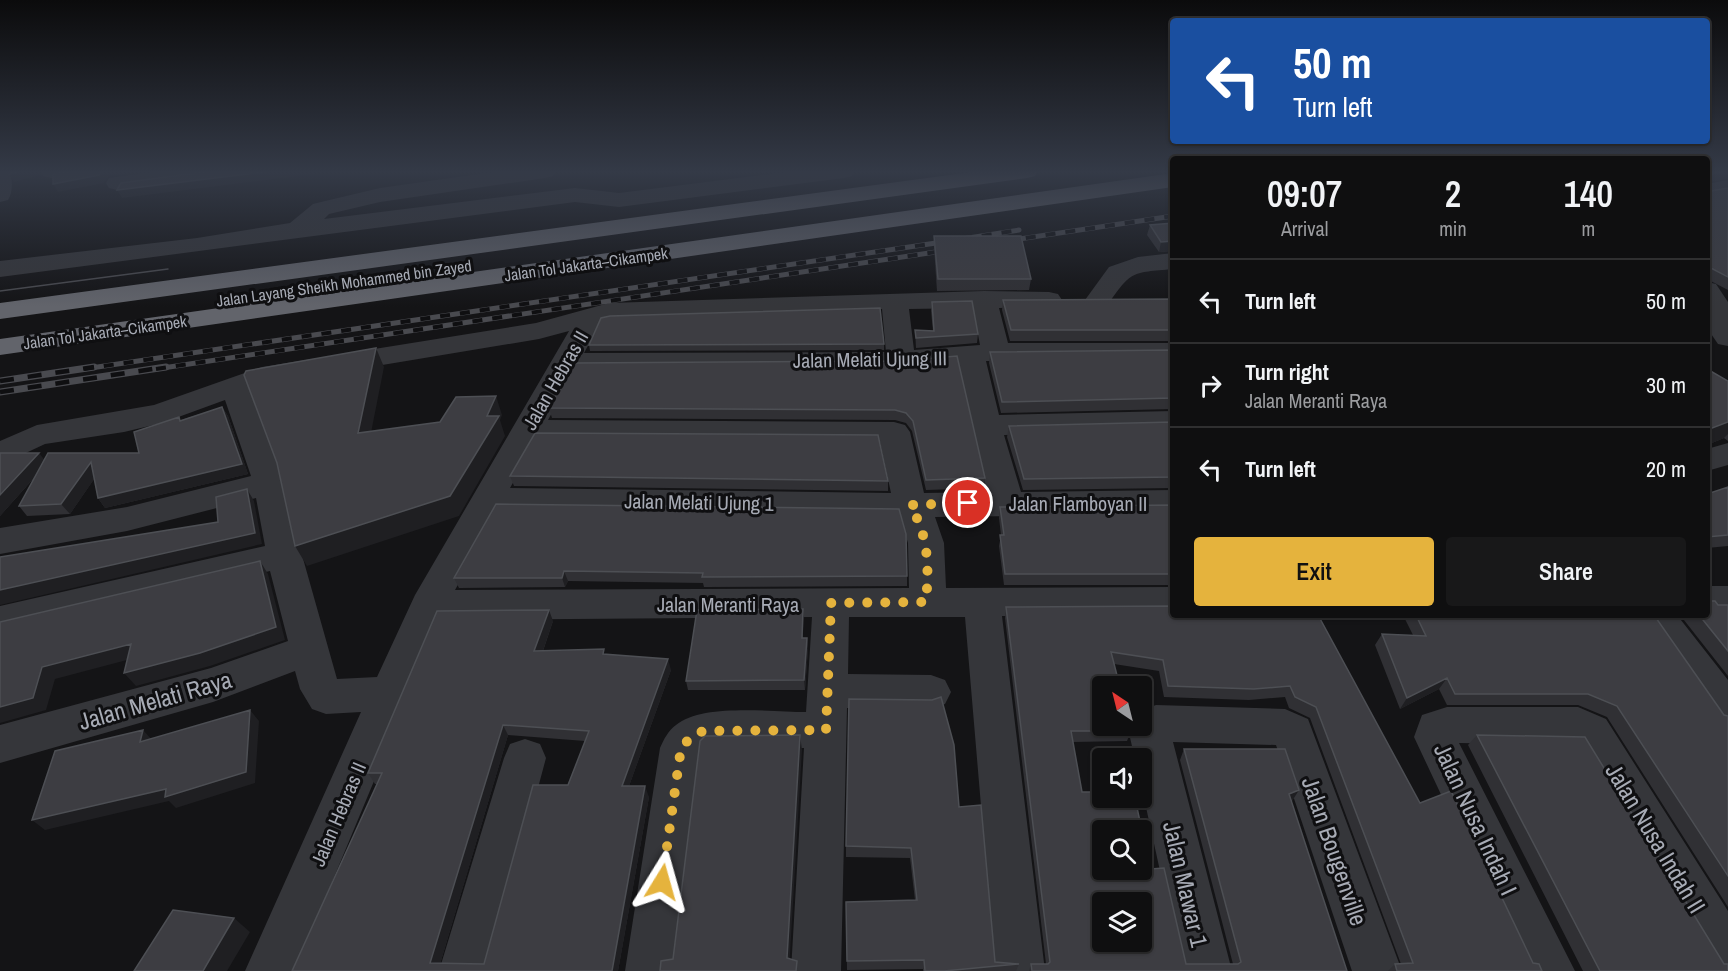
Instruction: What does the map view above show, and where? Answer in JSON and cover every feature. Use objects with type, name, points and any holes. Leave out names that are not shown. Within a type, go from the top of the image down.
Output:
[{"type":"highway","points":[[0,295],[605,216]]},
{"type":"highway","name":"Jalan Layang Sheikh Mohammed bin Zayed","points":[[0,311],[695,216]]},
{"type":"highway","name":"Jalan Layang Sheikh Mohammed bin Zayed","points":[[0,331],[826,216]]},
{"type":"highway","name":"Jalan Tol Jakarta–Cikampek","points":[[0,347],[918,216]]},
{"type":"street","points":[[297,229],[312,216]]},
{"type":"street","points":[[0,269],[197,245],[297,229],[401,216]]},
{"type":"street","points":[[1098,300],[1118,272],[1138,265],[1170,261]]},
{"type":"street","points":[[984,299],[986,425],[1007,503]]},
{"type":"street","name":"Jalan Hebras II","points":[[270,971],[387,693],[428,605],[592,314],[609,311],[895,301],[1130,300]]},
{"type":"street","points":[[895,301],[901,360]]},
{"type":"street","points":[[1710,304],[1716,321],[1728,338]]},
{"type":"street","points":[[0,454],[38,435],[124,422],[162,413],[262,376],[539,331],[592,314]]},
{"type":"street","name":"Jalan Melati Ujung III","points":[[566,362],[901,360],[984,354],[1170,351]]},
{"type":"street","points":[[234,385],[270,483],[284,555],[320,689],[326,697],[387,693]]},
{"type":"street","points":[[986,425],[1170,422]]},
{"type":"street","points":[[527,430],[894,432],[910,505],[921,523],[926,543],[929,573],[926,602]]},
{"type":"street","points":[[1710,459],[1728,454]]},
{"type":"street","points":[[0,541],[127,519],[270,483]]},
{"type":"street","name":"Jalan Melati Ujung 1","points":[[488,500],[910,505]]},
{"type":"street","name":"Jalan Flamboyan II","points":[[910,505],[1170,502]]},
{"type":"street","points":[[0,621],[284,555]]},
{"type":"street","points":[[1710,600],[1728,600]]},
{"type":"street","name":"Jalan Meranti Raya","points":[[428,605],[1170,601]]},
{"type":"street","points":[[982,602],[1020,971]]},
{"type":"street","points":[[816,971],[831,603]]},
{"type":"street","points":[[1658,618],[1728,711]]},
{"type":"street","name":"Jalan Melati Raya","points":[[0,744],[213,685],[308,650]]},
{"type":"street","points":[[650,971],[681,748],[691,737],[703,731],[931,692]]},
{"type":"street","name":"Jalan Bougenville","points":[[1152,725],[1156,723],[1285,727],[1293,732],[1377,971]]},
{"type":"street","name":"Jalan Nusa Indah I","points":[[1550,971],[1435,737],[1437,728],[1447,725],[1578,725]]},
{"type":"street","name":"Jalan Nusa Indah II","points":[[1578,725],[1591,732],[1728,956]]},
{"type":"street","name":"Jalan Mawar 1","points":[[1151,736],[1207,971]]},
{"type":"street","points":[[464,971],[525,758]]},
{"type":"building","points":[[1710,216],[1728,216],[1728,277],[1710,268]]},
{"type":"building","points":[[1170,223],[1170,241],[1161,242],[1150,225]]},
{"type":"building","points":[[934,236],[1021,236],[1031,279],[938,279]]},
{"type":"building","points":[[1170,299],[1170,330],[1011,330],[1003,300]]},
{"type":"building","points":[[972,301],[978,334],[916,338],[915,330],[934,331],[932,302]]},
{"type":"building","points":[[880,308],[884,344],[589,345],[601,318],[610,316]]},
{"type":"building","points":[[376,348],[358,433],[440,422],[456,397],[496,396],[487,416],[499,416],[450,496],[295,546],[277,463],[244,375],[246,371]]},
{"type":"building","points":[[1170,350],[1170,398],[1002,402],[990,352]]},
{"type":"building","points":[[957,356],[985,478],[926,480],[913,421],[906,413],[895,410],[549,408],[574,363],[901,361]]},
{"type":"building","points":[[1710,371],[1728,381],[1728,422],[1710,429]]},
{"type":"building","points":[[222,407],[242,464],[98,498],[91,462],[61,504],[19,506],[48,453],[139,453],[134,432],[179,417],[180,421]]},
{"type":"building","points":[[1170,422],[1170,477],[1024,479],[1009,426]]},
{"type":"building","points":[[535,433],[878,435],[888,481],[510,476]]},
{"type":"building","points":[[0,453],[39,453],[0,495]]},
{"type":"building","points":[[1728,487],[1728,535],[1710,537],[1710,493]]},
{"type":"building","points":[[247,489],[255,533],[0,590],[0,557],[218,522],[216,497]]},
{"type":"building","points":[[496,504],[899,509],[906,534],[907,576],[702,577],[703,573],[564,571],[562,578],[454,578]]},
{"type":"building","points":[[1170,505],[1170,574],[1005,574],[1000,535],[1004,535],[1000,507]]},
{"type":"building","points":[[260,561],[276,627],[200,653],[124,673],[131,644],[42,667],[33,698],[0,707],[0,622]]},
{"type":"building","points":[[1710,601],[1715,601],[1718,605],[1728,605],[1728,651],[1701,618],[1710,618]]},
{"type":"building","points":[[1170,606],[1170,618],[1320,618],[1420,803],[1451,791],[1533,963],[1539,964],[1542,971],[1397,971],[1395,964],[1413,963],[1316,707],[1295,697],[1290,686],[1254,689],[1168,686],[1163,660],[1111,652],[1117,676],[1092,676],[1092,731],[1071,731],[1082,792],[1092,792],[1092,808],[1137,808],[1140,820],[1092,820],[1092,880],[1152,880],[1152,869],[1164,868],[1186,964],[1238,964],[1241,962],[1184,749],[1285,749],[1299,790],[1289,794],[1347,971],[1032,971],[1031,964],[1050,962],[1006,607]]},
{"type":"building","points":[[803,609],[802,638],[807,638],[804,680],[686,681],[697,610]]},
{"type":"building","points":[[549,610],[534,651],[604,649],[603,654],[668,659],[622,786],[645,786],[612,971],[292,971],[382,773],[368,773],[437,611]],"holes":[[[503,725],[589,731],[568,785],[533,785],[484,964],[430,963]]]},
{"type":"building","points":[[1417,618],[1656,618],[1724,715],[1728,716],[1728,876],[1617,706],[1588,694],[1455,694],[1447,678],[1407,698],[1382,634],[1426,636]]},
{"type":"building","points":[[941,697],[954,745],[959,807],[981,805],[995,962],[1019,964],[925,971],[924,960],[847,961],[846,902],[917,900],[911,848],[846,846],[849,699],[932,700]]},
{"type":"building","points":[[250,710],[246,772],[165,797],[166,789],[32,820],[55,751],[143,730],[140,742]]},
{"type":"building","points":[[800,735],[787,958],[797,961],[796,971],[660,971],[661,961],[673,959],[700,741],[705,736]]},
{"type":"building","points":[[1477,735],[1585,737],[1724,964],[1728,964],[1728,971],[1600,971]]},
{"type":"building","points":[[173,910],[234,918],[203,971],[134,971]]},
{"type":"tram line","points":[[0,291],[168,269]]},
{"type":"railway","points":[[1006,241],[1170,216]]},
{"type":"railway","points":[[962,239],[1019,230]]},
{"type":"railway","points":[[84,369],[936,243]]},
{"type":"railway","points":[[156,369],[949,250]]},
{"type":"railway","points":[[0,381],[94,367]]},
{"type":"railway","points":[[0,392],[166,367]]},
{"type":"route","points":[[662,882],[681,748],[691,737],[703,731],[826,730],[831,603],[926,602],[929,573],[926,543],[921,523],[910,505],[968,503]]}]
